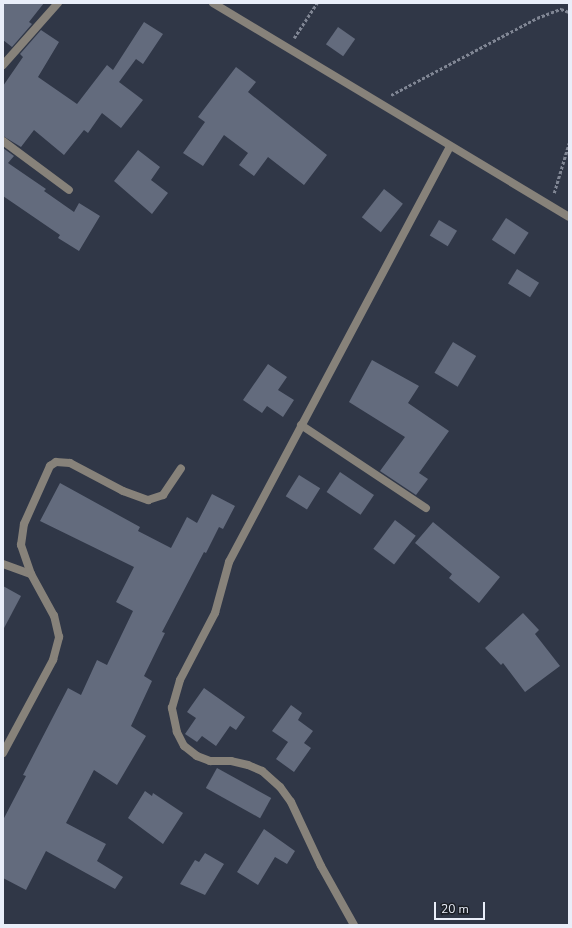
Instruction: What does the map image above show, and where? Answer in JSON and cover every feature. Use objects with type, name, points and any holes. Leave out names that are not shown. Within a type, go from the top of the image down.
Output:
[{"type":"street","points":[[3,65],[58,3]]},
{"type":"street","points":[[213,3],[450,147],[551,205],[569,217]]},
{"type":"street","points":[[3,141],[69,190]]},
{"type":"street","points":[[354,925],[321,866],[292,802],[280,787],[262,772],[248,765],[230,761],[210,761],[197,756],[184,746],[176,732],[172,708],[180,680],[215,613],[229,562],[450,147]]},
{"type":"street","points":[[301,425],[426,508]]},
{"type":"street","points":[[3,753],[53,660],[58,637],[54,616],[31,574],[21,545],[24,524],[50,466],[56,462],[70,463],[123,491],[148,500],[163,495],[181,468]]},
{"type":"street","points":[[3,564],[31,574]]},
{"type":"path","points":[[288,49],[317,3]]},
{"type":"path","points":[[378,102],[537,18],[561,9],[569,12]]},
{"type":"path","points":[[551,205],[569,144]]},
{"type":"building","points":[[3,3],[44,3],[29,22],[32,24],[12,47],[3,40]]},
{"type":"building","points":[[144,22],[163,34],[143,64],[136,59],[119,82],[143,100],[121,128],[102,113],[88,133],[84,130],[64,155],[34,130],[21,147],[3,136],[3,86],[23,57],[20,54],[41,30],[59,42],[38,77],[77,104],[107,65],[113,70]]},
{"type":"building","points":[[338,27],[355,39],[343,56],[326,44]]},
{"type":"building","points":[[236,67],[256,82],[248,92],[327,155],[304,185],[268,157],[254,176],[239,165],[248,153],[224,135],[203,166],[183,153],[205,122],[198,117]]},
{"type":"building","points":[[3,148],[14,156],[8,163],[46,189],[44,191],[74,212],[79,203],[100,216],[79,251],[58,238],[60,235],[3,196]]},
{"type":"building","points":[[138,150],[160,167],[151,180],[168,193],[152,214],[114,181]]},
{"type":"building","points":[[384,189],[403,204],[381,232],[362,217]]},
{"type":"building","points":[[506,218],[529,233],[514,255],[492,240]]},
{"type":"building","points":[[439,220],[457,231],[448,246],[430,235]]},
{"type":"building","points":[[517,269],[539,283],[530,297],[508,283]]},
{"type":"building","points":[[453,342],[476,356],[458,387],[434,373]]},
{"type":"building","points":[[372,360],[419,386],[408,403],[449,431],[419,473],[428,479],[416,495],[380,471],[405,437],[349,402]]},
{"type":"building","points":[[268,364],[287,377],[278,390],[294,400],[283,417],[267,406],[262,413],[243,400]]},
{"type":"building","points":[[340,472],[374,495],[361,515],[327,492]]},
{"type":"building","points":[[299,475],[320,488],[307,509],[286,496]]},
{"type":"building","points":[[60,483],[140,527],[138,531],[171,548],[187,517],[197,523],[212,494],[235,506],[223,529],[219,527],[206,553],[204,552],[162,632],[165,633],[144,676],[152,681],[131,726],[146,736],[117,785],[94,770],[66,823],[106,844],[97,861],[123,877],[115,889],[46,851],[26,890],[3,878],[3,820],[26,776],[23,775],[68,688],[81,695],[97,660],[107,665],[133,611],[116,602],[134,567],[40,521]]},
{"type":"building","points":[[395,520],[416,536],[394,564],[373,549]]},
{"type":"building","points":[[433,522],[500,577],[479,603],[449,578],[452,574],[415,543]]},
{"type":"building","points":[[3,586],[21,596],[3,630]]},
{"type":"building","points":[[523,613],[539,630],[535,634],[560,666],[525,692],[503,663],[501,665],[485,648]]},
{"type":"building","points":[[204,688],[245,717],[236,730],[230,726],[216,746],[202,736],[197,742],[185,734],[196,718],[187,712]]},
{"type":"building","points":[[291,705],[302,713],[298,720],[313,731],[304,743],[311,748],[294,772],[276,759],[288,742],[272,731]]},
{"type":"building","points":[[217,768],[271,798],[260,818],[206,788]]},
{"type":"building","points":[[145,791],[152,796],[153,793],[183,813],[163,844],[128,818]]},
{"type":"building","points":[[264,829],[295,851],[287,864],[275,857],[258,885],[237,872]]},
{"type":"building","points":[[205,853],[224,864],[205,895],[180,884],[195,860],[199,862]]}]
